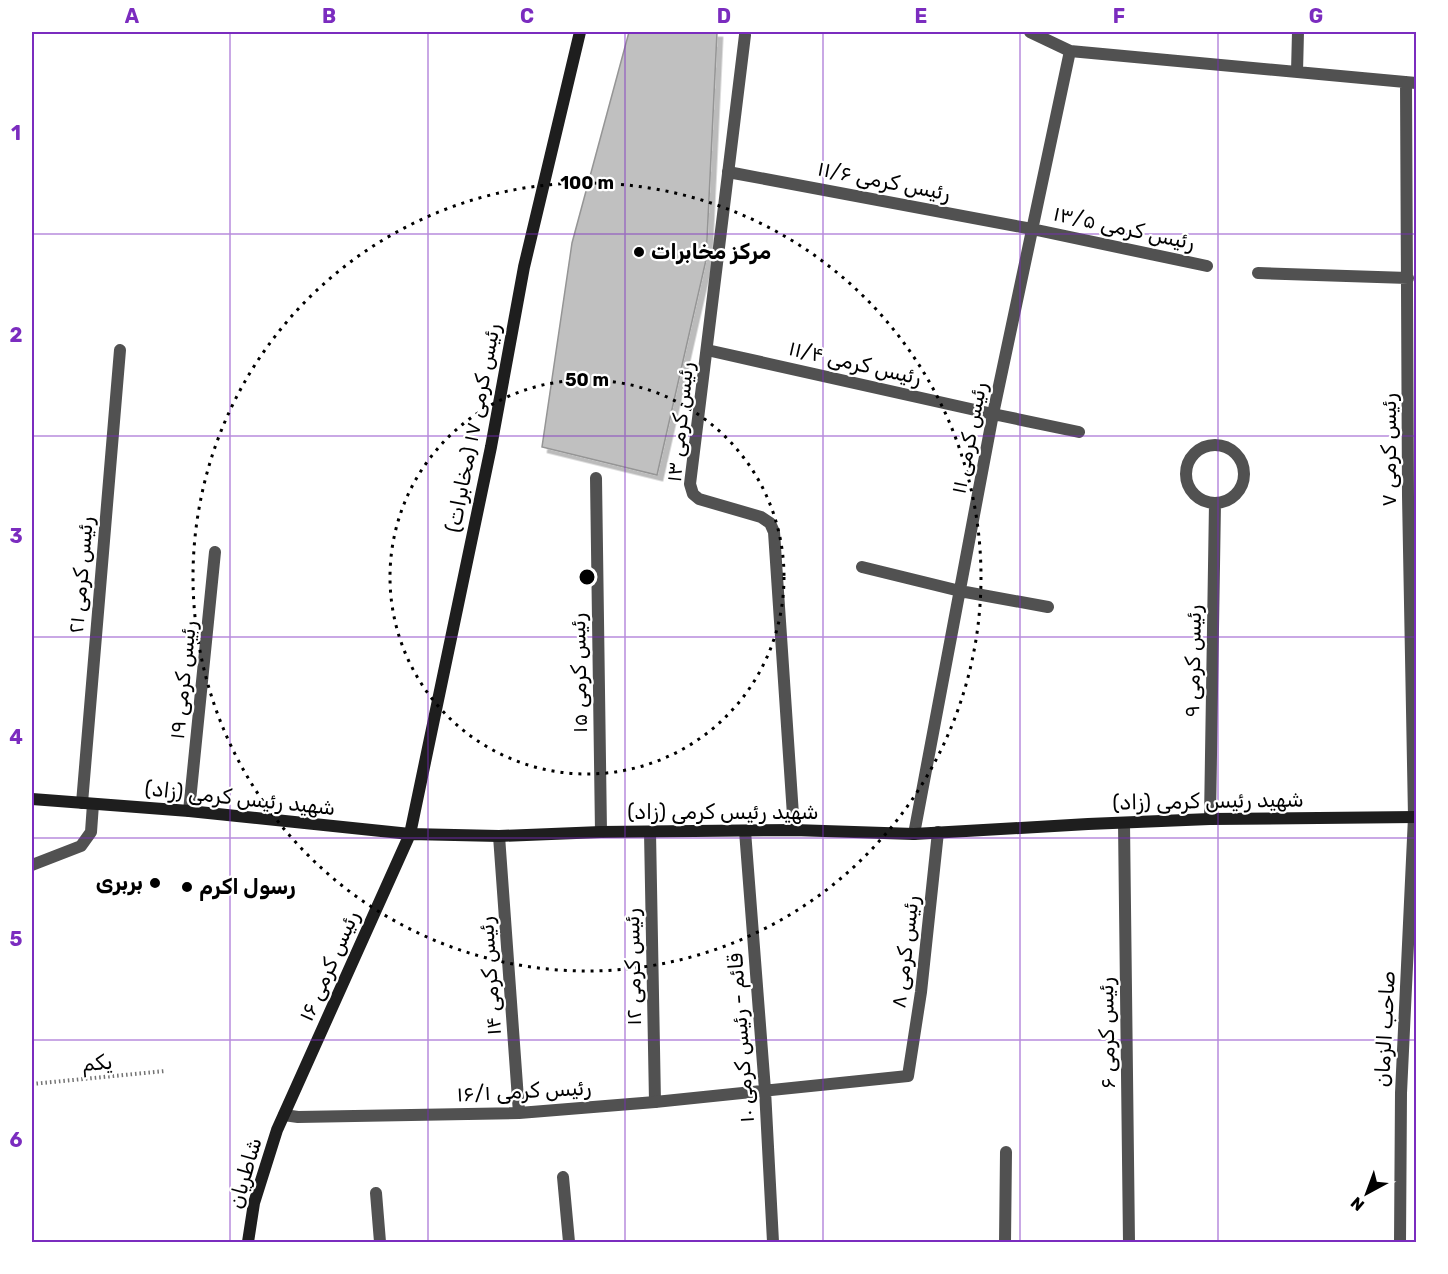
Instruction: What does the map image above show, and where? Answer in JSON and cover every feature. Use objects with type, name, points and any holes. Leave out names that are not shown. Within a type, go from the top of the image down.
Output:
[{"type":"main road","name":"رئیس کرمی ۱۷ (مخابرات)","points":[[410,834],[491,447],[524,267],[580,32]]},
{"type":"main road","name":"شهید رئیس کرمی (زاد)","points":[[32,799],[189,811],[410,834],[499,836],[601,832],[794,830],[914,834],[1210,819],[1415,817]]},
{"type":"main road","name":"رئیس کرمی ۱۶","points":[[284,1115],[410,834]]},
{"type":"main road","name":"شاطریان","points":[[248,1242],[254,1203],[284,1115]]},
{"type":"street","points":[[1030,32],[1070,51],[1411,82]]},
{"type":"street","points":[[1297,72],[1298,32]]},
{"type":"street","name":"رئیس کرمی ۱۳","points":[[744,35],[690,484],[693,494],[699,499],[762,517],[770,523],[774,532],[794,830]]},
{"type":"street","name":"رئیس کرمی ۱۱","points":[[914,834],[993,414],[1070,51]]},
{"type":"street","name":"رئیس کرمی ۷","points":[[1411,82],[1408,278],[1412,379],[1408,508],[1415,817]]},
{"type":"street","name":"رئیس کرمی ۱۱/۶","points":[[728,172],[1032,229]]},
{"type":"street","name":"رئیس کرمی ۱۳/۵","points":[[1032,229],[1207,266]]},
{"type":"street","points":[[1258,273],[1408,278]]},
{"type":"street","name":"رئیس کرمی ۲۱","points":[[32,865],[81,846],[91,832],[87,803],[120,350]]},
{"type":"street","name":"رئیس کرمی ۱۱/۴","points":[[707,350],[1079,432]]},
{"type":"street","points":[[1220,445],[1237,454],[1244,471],[1240,490],[1233,497],[1215,503],[1197,496],[1190,489],[1185,471],[1193,453],[1201,447],[1220,445]]},
{"type":"street","name":"رئیس کرمی ۱۵","points":[[596,478],[601,832]]},
{"type":"street","name":"رئیس کرمی ۹","points":[[1210,819],[1215,503]]},
{"type":"street","name":"رئیس کرمی ۱۹","points":[[189,811],[215,552]]},
{"type":"street","points":[[862,567],[960,591],[1047,606]]},
{"type":"street","name":"صاحب الزمان","points":[[1400,1242],[1401,1093],[1415,817]]},
{"type":"street","name":"رئیس کرمی ۶","points":[[1124,823],[1129,1242]]},
{"type":"street","name":"قائم - رئیس کرمی ۱۰","points":[[745,831],[765,1090],[773,1242]]},
{"type":"street","name":"رئیس کرمی ۱۲","points":[[650,832],[655,1102]]},
{"type":"street","name":"رئیس کرمی ۸","points":[[908,1076],[921,992],[938,832]]},
{"type":"street","name":"رئیس کرمی ۱۴","points":[[499,836],[519,1113]]},
{"type":"street","name":"رئیس کرمی ۱۶/۱","points":[[284,1115],[298,1117],[519,1113],[655,1102],[908,1076]]},
{"type":"street","points":[[1005,1242],[1006,1152]]},
{"type":"street","points":[[562,1177],[570,1242]]},
{"type":"street","points":[[376,1193],[380,1242]]},
{"type":"path","name":"یکم","points":[[32,1084],[165,1071]]},
{"type":"building","name":"مرکز مخابرات","points":[[629,32],[717,32],[706,260],[657,475],[542,447],[572,243]]},
{"type":"place","name":"مرکز مخابرات","points":[[639,252]]},
{"type":"place","name":"بربری","points":[[155,883]]},
{"type":"place","name":"رسول اکرم","points":[[187,887]]}]
